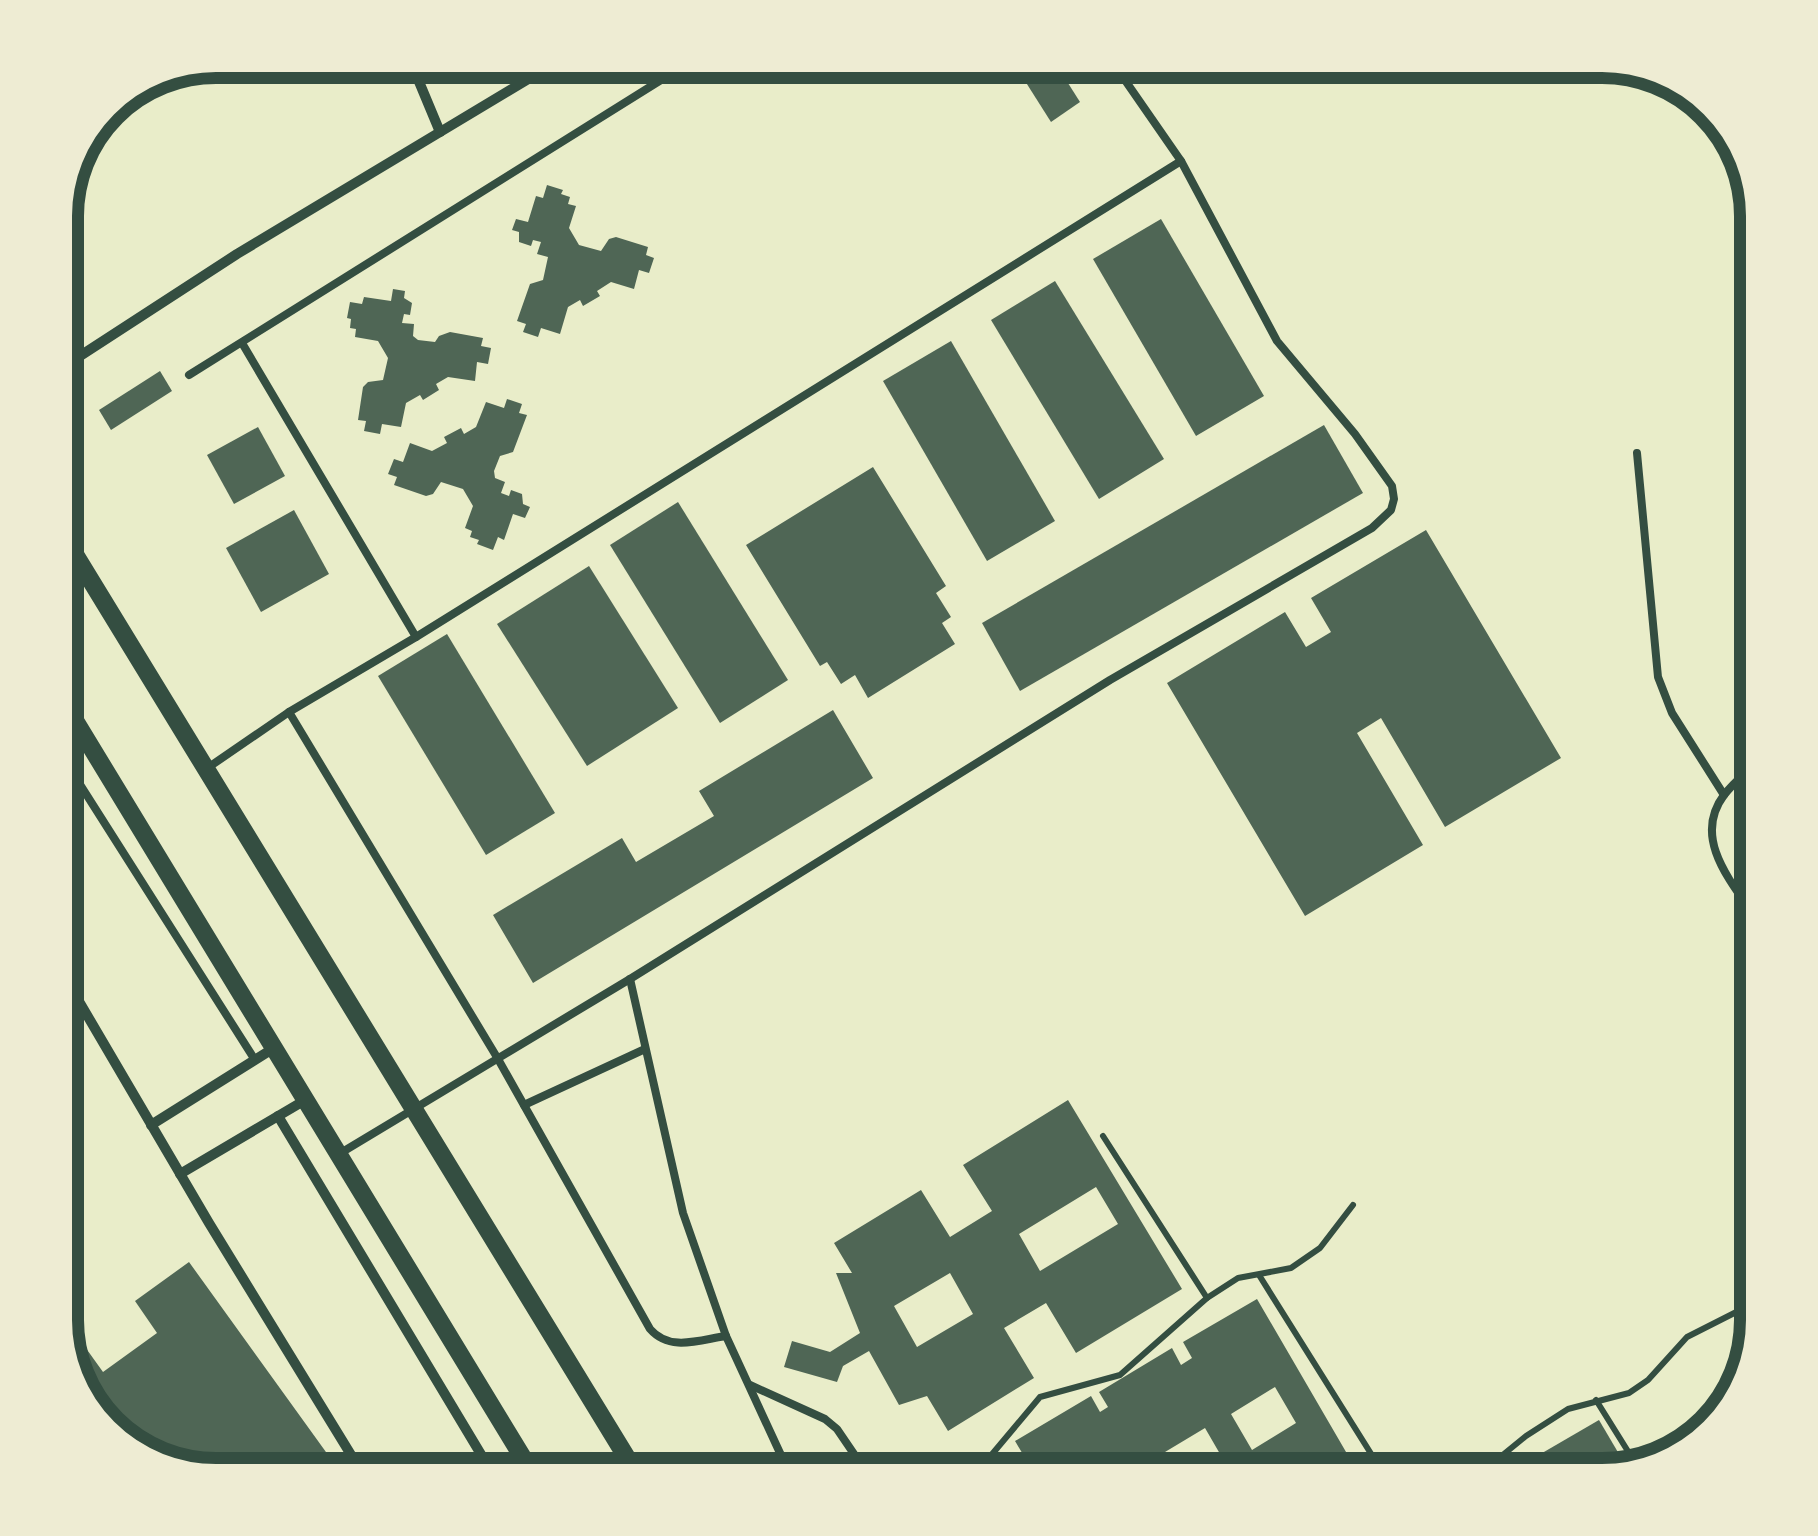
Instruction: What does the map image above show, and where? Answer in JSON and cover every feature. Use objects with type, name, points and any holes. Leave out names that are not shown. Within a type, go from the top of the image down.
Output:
[{"type":"street","points":[[418,78],[440,132]]},
{"type":"street","points":[[78,357],[238,254],[530,78]]},
{"type":"street","points":[[78,559],[627,1458]]},
{"type":"street","points":[[78,726],[523,1458]]},
{"type":"street","points":[[78,1000],[353,1458]]},
{"type":"street","points":[[151,1125],[274,1048]]},
{"type":"street","points":[[180,1174],[306,1099]]},
{"type":"street","points":[[278,1116],[483,1458]]},
{"type":"lane","points":[[189,375],[665,78]]},
{"type":"lane","points":[[339,1154],[630,980],[1110,680],[1372,528],[1391,510],[1392,486],[1355,434],[1277,341],[1180,161],[1123,78]]},
{"type":"lane","points":[[206,768],[290,712],[1180,161]]},
{"type":"lane","points":[[242,343],[416,637]]},
{"type":"lane","points":[[1638,454],[1658,676],[1672,713],[1724,795]]},
{"type":"lane","points":[[290,712],[498,1060],[657,1337],[676,1344],[726,1336]]},
{"type":"lane","points":[[1740,779],[1724,795],[1711,818],[1711,840],[1720,864],[1740,894]]},
{"type":"lane","points":[[78,781],[255,1060]]},
{"type":"lane","points":[[630,980],[676,1188],[726,1336],[784,1458]]},
{"type":"lane","points":[[524,1105],[646,1049]]},
{"type":"lane","points":[[750,1385],[825,1419],[856,1458]]},
{"type":"path","points":[[1103,1136],[1207,1298]]},
{"type":"path","points":[[989,1458],[1040,1397],[1120,1375],[1207,1298],[1238,1278],[1290,1268],[1320,1248],[1354,1205]]},
{"type":"path","points":[[1259,1274],[1374,1458]]},
{"type":"path","points":[[1500,1458],[1568,1410],[1629,1393],[1648,1380],[1687,1337],[1740,1311]]},
{"type":"path","points":[[1596,1400],[1631,1456]]},
{"type":"building","points":[[1065,78],[1080,102],[1051,122],[1025,81]]},
{"type":"building","points":[[547,185],[563,190],[561,194],[570,197],[568,204],[576,206],[569,228],[579,245],[601,251],[609,239],[616,237],[648,247],[646,255],[654,258],[649,273],[639,270],[634,289],[611,282],[597,291],[600,296],[583,306],[580,300],[568,307],[560,334],[541,328],[538,337],[523,332],[526,324],[517,321],[530,284],[543,280],[548,257],[537,254],[541,242],[533,240],[531,246],[519,242],[519,232],[512,230],[516,219],[528,222],[536,196],[543,198]]},
{"type":"building","points":[[1161,219],[1264,396],[1196,436],[1093,259]]},
{"type":"building","points":[[1055,281],[1164,459],[1099,499],[991,320]]},
{"type":"building","points":[[393,289],[405,291],[404,298],[412,303],[410,315],[404,314],[402,323],[414,324],[413,336],[418,340],[435,342],[450,332],[483,338],[481,346],[491,348],[488,364],[477,362],[475,381],[448,377],[436,384],[439,390],[423,400],[420,395],[406,403],[401,427],[382,424],[380,434],[364,431],[366,421],[358,420],[363,387],[368,382],[383,380],[388,358],[378,341],[355,337],[356,329],[350,328],[351,319],[347,318],[350,302],[362,304],[364,297],[391,301]]},
{"type":"building","points":[[951,341],[1055,521],[987,561],[883,381]]},
{"type":"building","points":[[160,371],[172,391],[111,430],[99,410]]},
{"type":"building","points":[[507,399],[522,404],[519,413],[527,415],[513,452],[500,456],[495,478],[505,482],[501,493],[509,496],[511,490],[522,494],[523,504],[530,507],[525,518],[513,514],[504,540],[498,537],[493,550],[477,544],[479,540],[470,537],[472,531],[465,528],[473,506],[463,489],[441,482],[433,494],[426,496],[394,485],[397,477],[388,474],[394,459],[403,462],[410,443],[432,451],[447,443],[444,437],[461,428],[464,434],[476,427],[486,402],[504,408]]},
{"type":"building","points":[[1324,425],[1363,493],[1020,691],[982,623]]},
{"type":"building","points":[[258,427],[285,476],[234,504],[207,455]]},
{"type":"building","points":[[873,467],[946,586],[936,593],[951,617],[942,623],[955,644],[868,698],[855,675],[841,684],[827,662],[820,666],[746,545]]},
{"type":"building","points":[[678,502],[788,680],[720,723],[610,545]]},
{"type":"building","points":[[294,510],[329,574],[261,612],[226,548]]},
{"type":"building","points":[[1426,530],[1561,758],[1445,827],[1381,718],[1357,733],[1423,845],[1305,916],[1167,683],[1285,612],[1306,647],[1331,632],[1311,598]]},
{"type":"building","points":[[589,566],[678,708],[587,766],[497,624]]},
{"type":"building","points":[[447,634],[555,813],[486,855],[378,676]]},
{"type":"building","points":[[833,710],[873,778],[533,983],[493,915],[622,838],[636,862],[714,816],[699,791]]},
{"type":"building","points":[[1068,1100],[1182,1289],[1076,1353],[1046,1303],[1004,1328],[1034,1378],[948,1431],[927,1396],[899,1405],[869,1351],[843,1366],[837,1382],[784,1367],[792,1341],[830,1352],[860,1333],[836,1273],[852,1273],[834,1243],[921,1190],[950,1237],[992,1211],[963,1165]],"holes":[[[1096,1187],[1118,1224],[1040,1271],[1019,1234]],[[950,1273],[973,1314],[917,1347],[894,1306]]]},
{"type":"building","points":[[189,1262],[330,1458],[189,1456],[163,1448],[125,1424],[92,1381],[80,1339],[103,1372],[157,1333],[135,1301]]},
{"type":"building","points":[[1257,1299],[1350,1458],[1222,1458],[1205,1428],[1155,1458],[1025,1458],[1015,1441],[1091,1396],[1100,1412],[1108,1407],[1099,1392],[1172,1348],[1181,1365],[1192,1358],[1183,1342]],"holes":[[[1275,1387],[1296,1423],[1252,1450],[1231,1414]]]},
{"type":"building","points":[[1599,1420],[1621,1457],[1602,1458],[1534,1458]]}]
